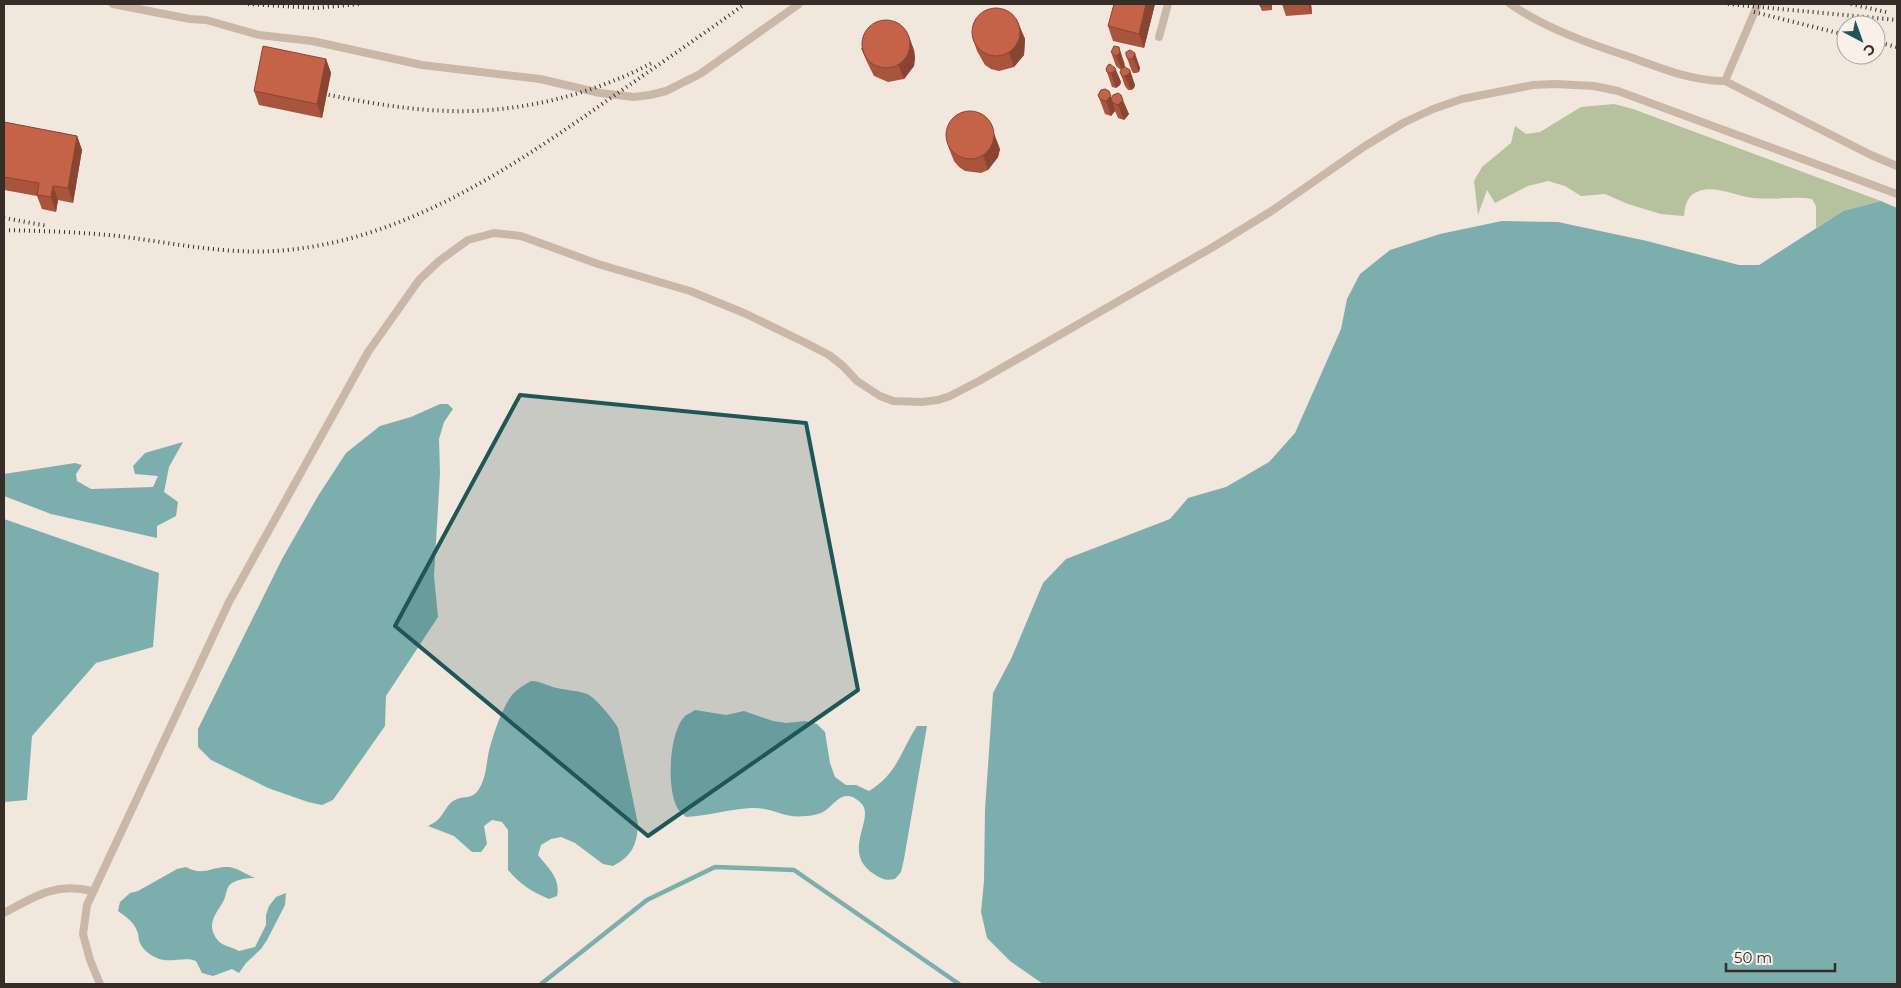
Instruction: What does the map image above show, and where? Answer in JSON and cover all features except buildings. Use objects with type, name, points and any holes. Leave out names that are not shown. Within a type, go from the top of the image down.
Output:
[{"type":"lane","points":[[113,4],[190,19],[206,20],[258,35],[312,41],[422,65],[540,79],[600,93],[634,97],[666,91],[700,74],[799,4]]},
{"type":"lane","points":[[1159,37],[1168,4]]},
{"type":"lane","points":[[1510,4],[1543,24],[1596,46],[1692,78],[1726,81],[1871,155],[1897,166]]},
{"type":"lane","points":[[1726,81],[1758,4]]},
{"type":"lane","points":[[100,984],[90,960],[83,934],[87,906],[92,891],[229,602],[368,352],[419,280],[439,261],[468,240],[494,233],[521,236],[598,264],[690,291],[744,313],[829,355],[857,381],[880,396],[893,401],[922,402],[950,396],[979,381],[1213,247],[1270,212],[1343,160],[1403,123],[1462,99],[1533,85],[1594,86],[1618,91],[1897,194]]},
{"type":"lane","points":[[4,913],[40,893],[55,889],[70,887],[92,891]]},
{"type":"highlighted area","points":[[520,395],[806,423],[858,690],[648,836],[395,626]]},
{"type":"green space","points":[[1614,104],[1633,109],[1881,201],[1843,211],[1816,228],[1816,206],[1812,199],[1753,198],[1719,190],[1705,189],[1689,198],[1684,216],[1661,214],[1628,204],[1605,194],[1581,196],[1565,186],[1548,181],[1528,186],[1495,203],[1487,190],[1478,215],[1474,181],[1482,167],[1511,143],[1515,126],[1526,134],[1540,132],[1581,107]]},
{"type":"water","points":[[1881,201],[1897,208],[1897,984],[1043,984],[1010,961],[987,938],[981,912],[984,881],[985,810],[993,693],[1011,659],[1043,583],[1066,559],[1170,519],[1188,498],[1226,487],[1269,462],[1295,433],[1341,329],[1347,299],[1360,274],[1390,250],[1440,234],[1502,221],[1558,222],[1647,241],[1739,265],[1759,265],[1843,211]]},
{"type":"water","points":[[440,404],[448,404],[453,409],[444,422],[439,439],[440,473],[434,576],[438,617],[386,696],[385,726],[333,800],[322,805],[268,788],[211,760],[198,747],[198,729],[282,559],[318,496],[346,453],[380,426],[411,417]]},
{"type":"water","points":[[183,442],[169,467],[164,492],[178,502],[176,516],[157,526],[157,538],[51,514],[4,496],[4,474],[75,463],[82,465],[76,474],[77,481],[91,489],[153,487],[158,476],[135,474],[133,466],[145,453]]},
{"type":"water","points":[[4,519],[159,573],[153,647],[96,663],[32,736],[27,800],[4,802]]},
{"type":"water","points":[[531,681],[587,694],[613,720],[618,728],[638,824],[635,844],[625,858],[613,866],[603,864],[575,843],[561,837],[551,839],[541,845],[538,855],[553,874],[558,890],[557,896],[549,899],[527,887],[508,870],[508,830],[502,822],[492,820],[484,826],[487,844],[481,852],[472,852],[454,836],[428,826],[438,820],[451,802],[471,796],[479,789],[485,775],[497,724],[504,708],[514,693]]},
{"type":"water","points":[[695,710],[726,715],[744,711],[773,721],[786,723],[805,721],[817,724],[825,732],[830,763],[835,777],[846,785],[856,785],[869,791],[886,777],[898,762],[917,726],[927,726],[901,872],[895,879],[886,880],[877,876],[864,865],[859,845],[865,816],[864,808],[860,802],[848,796],[839,799],[821,813],[810,816],[791,816],[766,809],[751,808],[686,817],[678,809],[674,800],[671,761],[675,735],[680,724],[685,716]]},
{"type":"water","points":[[186,867],[197,871],[206,871],[229,867],[255,878],[240,880],[230,885],[212,923],[213,933],[218,941],[239,951],[255,947],[266,925],[266,915],[269,906],[276,897],[286,893],[285,905],[267,940],[239,973],[232,969],[213,976],[202,973],[196,961],[186,959],[162,960],[154,957],[141,946],[138,932],[134,925],[118,911],[120,902],[130,893],[138,891],[177,869]]},
{"type":"waterway","points":[[541,984],[647,900],[715,867],[794,870],[959,984]]},
{"type":"railway","points":[[248,4],[315,8],[360,4]]},
{"type":"railway","points":[[4,230],[118,236],[202,248],[244,251],[287,250],[332,243],[376,230],[419,214],[501,171],[578,121],[745,4]]},
{"type":"railway","points":[[1728,4],[1897,20]]},
{"type":"railway","points":[[1851,4],[1890,13]]},
{"type":"railway","points":[[1754,12],[1836,32]]},
{"type":"railway","points":[[1886,44],[1897,47]]},
{"type":"railway","points":[[314,92],[416,109],[450,111],[502,109],[554,100],[579,93],[652,63]]},
{"type":"railway","points":[[4,218],[48,226]]}]
